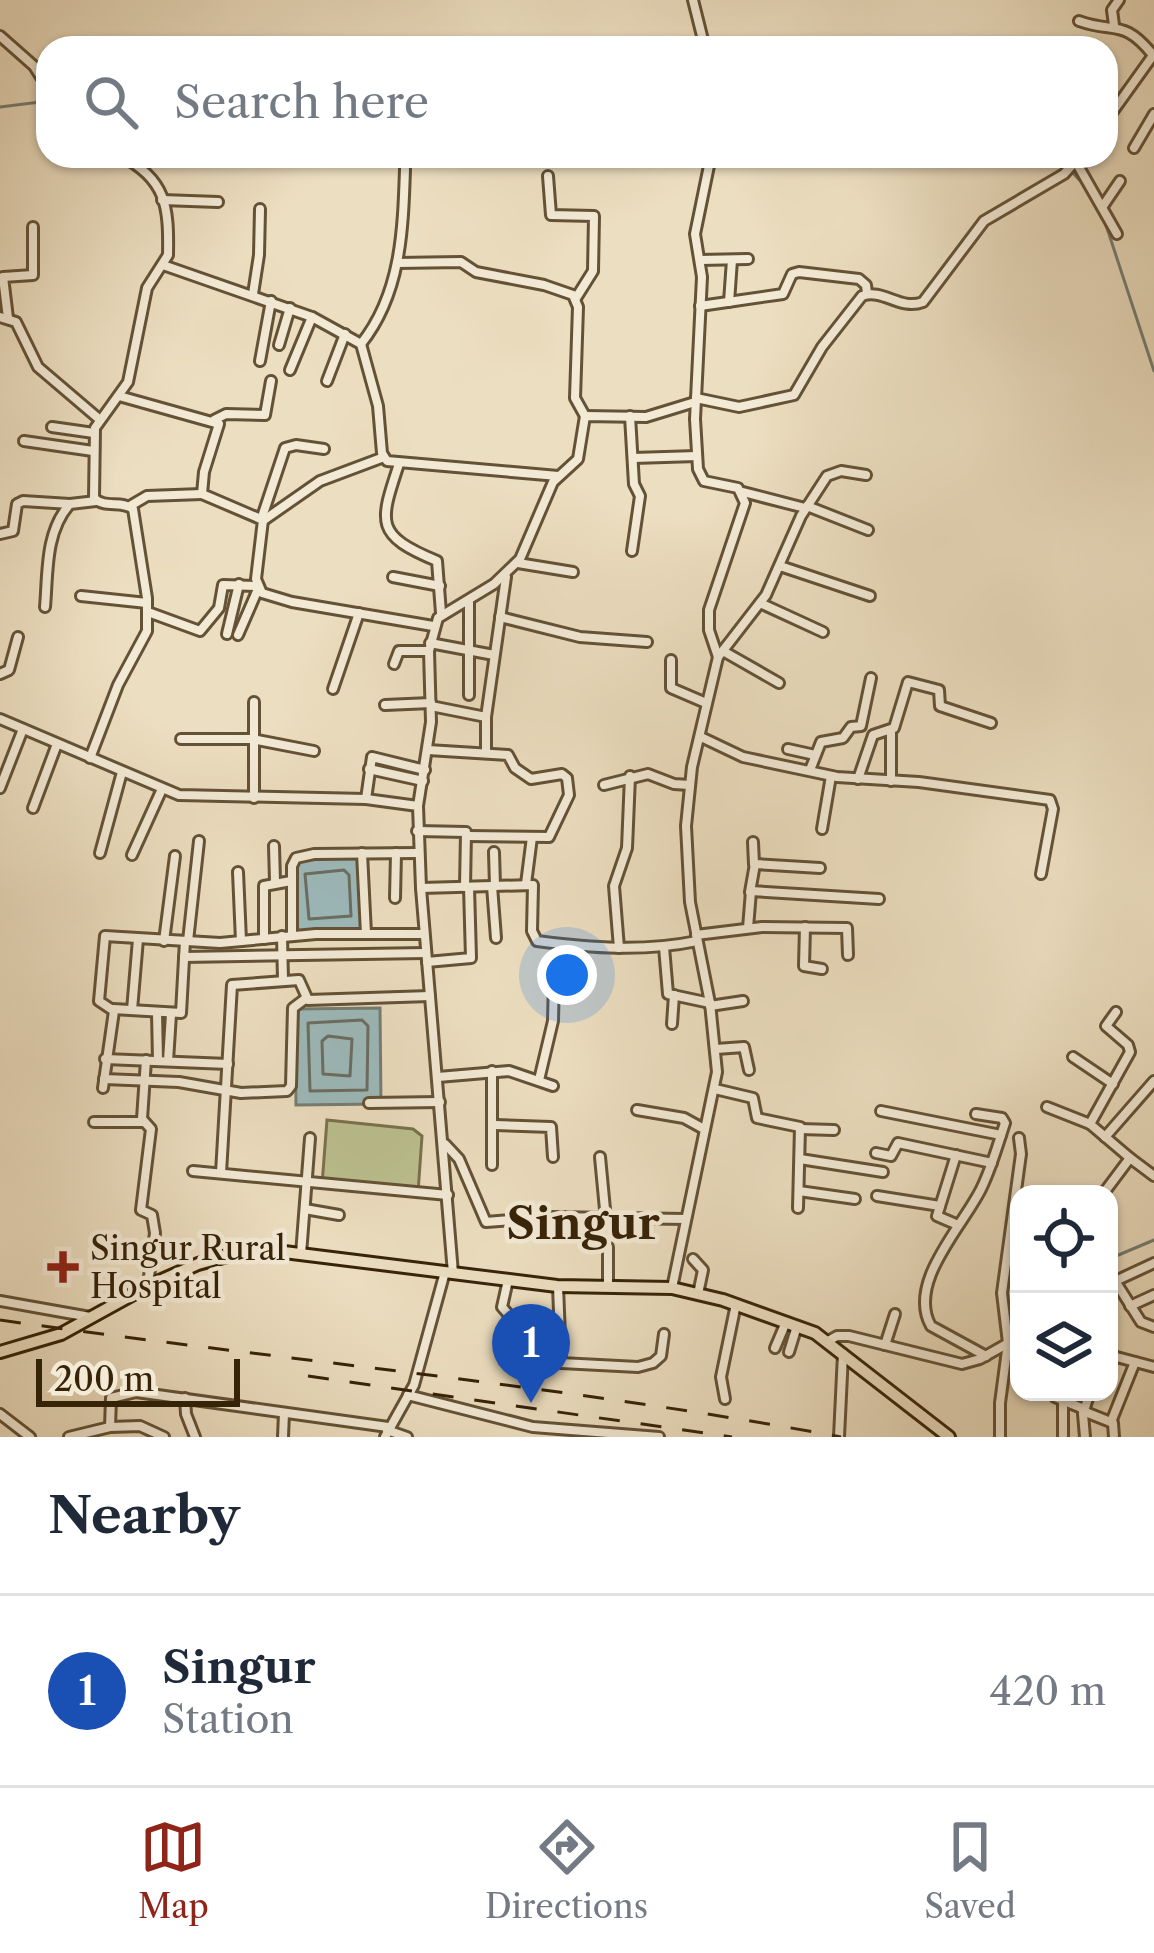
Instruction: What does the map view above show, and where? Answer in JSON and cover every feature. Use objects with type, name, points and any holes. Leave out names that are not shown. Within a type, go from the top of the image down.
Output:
[{"type":"main road","points":[[0,1352],[52,1338],[148,1286],[227,1256],[268,1251],[302,1254],[559,1286],[672,1288],[736,1304],[792,1322],[828,1341],[949,1437]]},
{"type":"street","points":[[693,0],[702,36]]},
{"type":"street","points":[[1114,25],[1112,10],[1119,0]]},
{"type":"street","points":[[1079,21],[1114,25],[1134,34],[1154,54],[1118,104]]},
{"type":"street","points":[[0,36],[36,69]]},
{"type":"street","points":[[1134,148],[1154,114]]},
{"type":"street","points":[[96,501],[94,433],[98,419],[119,396],[130,373],[146,288],[168,248],[157,181],[142,168]]},
{"type":"street","points":[[708,168],[695,234],[700,260],[696,400],[701,480],[734,485],[742,492],[806,507],[868,530]]},
{"type":"street","points":[[867,293],[907,306],[923,302],[984,221],[1062,168]]},
{"type":"street","points":[[1079,168],[1118,234]]},
{"type":"street","points":[[361,344],[382,316],[397,263],[405,169]]},
{"type":"street","points":[[387,1431],[419,1367],[449,1272],[445,1144],[417,831],[428,750],[433,626],[441,615],[469,601],[517,563],[559,476],[578,459],[585,416],[575,398],[576,298],[592,271],[594,216],[551,215],[548,176]]},
{"type":"street","points":[[1103,206],[1120,181]]},
{"type":"street","points":[[162,200],[218,202]]},
{"type":"street","points":[[253,294],[260,208]]},
{"type":"street","points":[[33,227],[33,275],[2,279],[4,317],[20,328],[38,368],[98,419]]},
{"type":"street","points":[[700,260],[748,260]]},
{"type":"street","points":[[729,302],[732,260]]},
{"type":"street","points":[[397,263],[461,262],[476,272],[544,285],[576,298]]},
{"type":"street","points":[[162,265],[290,308],[361,344],[375,392],[384,458]]},
{"type":"street","points":[[585,416],[668,413],[696,400],[739,406],[794,395],[822,347],[867,293],[859,279],[799,272],[792,274],[783,295],[700,305]]},
{"type":"street","points":[[260,361],[271,302]]},
{"type":"street","points":[[279,345],[290,308]]},
{"type":"street","points":[[290,370],[312,317]]},
{"type":"street","points":[[327,381],[345,334]]},
{"type":"street","points":[[213,421],[226,414],[265,415],[271,381]]},
{"type":"street","points":[[119,396],[213,421],[221,428],[202,494]]},
{"type":"street","points":[[630,416],[634,484],[640,496],[632,551]]},
{"type":"street","points":[[52,427],[94,433]]},
{"type":"street","points":[[24,441],[92,451]]},
{"type":"street","points":[[238,635],[258,588],[262,519],[285,448],[324,449]]},
{"type":"street","points":[[633,458],[697,456]]},
{"type":"street","points":[[262,519],[320,481],[384,458],[399,464],[559,476]]},
{"type":"street","points":[[399,464],[383,513],[385,525],[390,536],[412,551],[436,559],[441,615]]},
{"type":"street","points":[[672,1288],[715,1089],[716,1049],[686,847],[690,784],[706,703],[720,654],[760,603],[806,507],[831,473],[866,475]]},
{"type":"street","points":[[742,492],[745,503],[708,617],[720,654],[779,682]]},
{"type":"street","points":[[0,534],[13,531],[19,502],[96,501],[130,506],[147,496],[202,494],[262,519]]},
{"type":"street","points":[[45,608],[52,536],[70,504]]},
{"type":"street","points":[[90,758],[118,686],[144,642],[147,607],[130,506]]},
{"type":"street","points":[[517,563],[573,572]]},
{"type":"street","points":[[780,566],[870,596]]},
{"type":"street","points":[[487,753],[486,717],[506,575]]},
{"type":"street","points":[[393,577],[440,586]]},
{"type":"street","points":[[227,634],[238,584]]},
{"type":"street","points":[[81,596],[147,607],[203,631],[219,608],[222,587],[238,584],[292,602],[433,626]]},
{"type":"street","points":[[469,601],[469,695]]},
{"type":"street","points":[[760,603],[823,632]]},
{"type":"street","points":[[333,688],[358,613]]},
{"type":"street","points":[[500,617],[580,637],[647,642]]},
{"type":"street","points":[[0,674],[9,670],[18,638]]},
{"type":"street","points":[[394,664],[400,651],[429,647],[494,655]]},
{"type":"street","points":[[671,660],[673,691],[706,703]]},
{"type":"street","points":[[810,770],[821,742],[843,739],[851,727],[862,726],[871,678]]},
{"type":"street","points":[[891,781],[891,731],[910,682],[939,690],[940,706],[991,723]]},
{"type":"street","points":[[254,702],[254,798]]},
{"type":"street","points":[[385,705],[431,705],[486,717]]},
{"type":"street","points":[[0,719],[162,789],[195,797],[366,799],[418,806]]},
{"type":"street","points":[[0,788],[23,730]]},
{"type":"street","points":[[858,779],[872,735],[891,731]]},
{"type":"street","points":[[701,737],[743,757],[831,776],[1052,801],[1040,874]]},
{"type":"street","points":[[181,739],[252,739],[314,752]]},
{"type":"street","points":[[33,808],[56,744]]},
{"type":"street","points":[[788,749],[815,755]]},
{"type":"street","points":[[417,831],[547,838],[554,833],[557,814],[569,795],[562,774],[531,778],[515,768],[509,756],[428,750]]},
{"type":"street","points":[[366,799],[369,770],[424,775]]},
{"type":"street","points":[[100,854],[122,772]]},
{"type":"street","points":[[604,785],[630,776],[654,775],[674,784],[690,784]]},
{"type":"street","points":[[619,948],[614,886],[627,848],[630,776]]},
{"type":"street","points":[[822,829],[831,776]]},
{"type":"street","points":[[132,855],[162,789]]},
{"type":"street","points":[[184,957],[283,953],[471,958],[467,836]]},
{"type":"street","points":[[526,884],[532,837]]},
{"type":"street","points":[[199,841],[187,940],[184,957],[183,1012],[102,1006],[102,939],[107,935],[164,941],[187,940],[241,941],[424,934]]},
{"type":"street","points":[[748,928],[753,842]]},
{"type":"street","points":[[274,846],[275,881]]},
{"type":"street","points":[[494,852],[496,938]]},
{"type":"street","points":[[362,853],[366,934]]},
{"type":"street","points":[[394,898],[396,853]]},
{"type":"street","points":[[283,980],[292,862],[298,856],[418,853]]},
{"type":"street","points":[[164,941],[175,856]]},
{"type":"street","points":[[754,866],[820,868]]},
{"type":"street","points":[[238,872],[241,941]]},
{"type":"street","points":[[264,938],[263,888],[275,881],[291,881]]},
{"type":"street","points":[[421,888],[526,884],[535,889],[532,925],[536,941],[664,947],[748,928],[848,928],[848,955]]},
{"type":"street","points":[[750,892],[879,899]]},
{"type":"street","points":[[805,927],[804,966],[822,969]]},
{"type":"street","points":[[132,1010],[137,939]]},
{"type":"street","points":[[664,947],[668,993],[710,1004],[743,1000]]},
{"type":"street","points":[[221,1173],[235,957]]},
{"type":"street","points":[[538,1080],[553,1021],[554,976]]},
{"type":"street","points":[[232,985],[301,981],[305,999]]},
{"type":"street","points":[[671,1024],[674,995]]},
{"type":"street","points":[[113,1009],[104,1084],[187,1083],[272,1093],[289,1089],[293,1008],[305,999],[430,996]]},
{"type":"street","points":[[1090,1124],[1130,1052],[1106,1026],[1115,1012]]},
{"type":"street","points":[[157,1013],[163,1061]]},
{"type":"street","points":[[163,1061],[171,1014]]},
{"type":"street","points":[[716,1049],[744,1047],[748,1070]]},
{"type":"street","points":[[1073,1057],[1113,1084]]},
{"type":"street","points":[[105,1058],[228,1064]]},
{"type":"street","points":[[143,1122],[146,1060]]},
{"type":"street","points":[[492,1165],[493,1071]]},
{"type":"street","points":[[438,1077],[514,1072],[553,1086]]},
{"type":"street","points":[[1105,1137],[1154,1081]]},
{"type":"street","points":[[715,1089],[753,1098],[757,1118],[800,1129],[834,1130]]},
{"type":"street","points":[[369,1103],[440,1102]]},
{"type":"street","points":[[1048,1107],[1090,1124],[1154,1176]]},
{"type":"street","points":[[637,1110],[681,1117],[704,1130]]},
{"type":"street","points":[[881,1112],[1001,1135]]},
{"type":"street","points":[[976,1114],[1004,1119],[1001,1135],[982,1188],[931,1272],[926,1320],[986,1356]]},
{"type":"street","points":[[94,1122],[143,1122],[151,1129],[141,1210],[152,1215],[155,1233],[148,1286]]},
{"type":"street","points":[[494,1125],[550,1126],[553,1157]]},
{"type":"street","points":[[798,1208],[800,1129]]},
{"type":"street","points":[[302,1254],[310,1138]]},
{"type":"street","points":[[1000,1437],[1008,1342],[1002,1293],[1021,1154],[1019,1138]]},
{"type":"street","points":[[876,1153],[892,1156],[898,1143],[992,1163]]},
{"type":"street","points":[[445,1144],[459,1159],[483,1221],[686,1219]]},
{"type":"street","points":[[956,1155],[938,1219],[958,1225]]},
{"type":"street","points":[[600,1157],[606,1220]]},
{"type":"street","points":[[1110,1185],[1130,1158]]},
{"type":"street","points":[[800,1159],[883,1172]]},
{"type":"street","points":[[193,1171],[448,1195]]},
{"type":"street","points":[[799,1191],[855,1199]]},
{"type":"street","points":[[877,1196],[940,1206]]},
{"type":"street","points":[[305,1209],[339,1215]]},
{"type":"street","points":[[608,1247],[608,1286]]},
{"type":"street","points":[[693,1259],[703,1267],[698,1294]]},
{"type":"street","points":[[1118,1280],[1154,1263]]},
{"type":"street","points":[[505,1348],[508,1315],[502,1307],[508,1280]]},
{"type":"street","points":[[559,1286],[561,1363],[648,1365],[661,1356],[664,1334]]},
{"type":"street","points":[[1118,1291],[1143,1324],[1154,1327]]},
{"type":"street","points":[[1130,1306],[1154,1295]]},
{"type":"street","points":[[0,1301],[92,1317]]},
{"type":"street","points":[[725,1399],[722,1377],[736,1304]]},
{"type":"street","points":[[885,1346],[895,1314]]},
{"type":"street","points":[[775,1348],[792,1322]]},
{"type":"street","points":[[789,1352],[792,1322]]},
{"type":"street","points":[[828,1341],[840,1335],[962,1364],[1008,1342]]},
{"type":"street","points":[[839,1437],[843,1352]]},
{"type":"street","points":[[1118,1358],[1154,1367]]},
{"type":"street","points":[[1114,1437],[1111,1422],[1136,1363]]},
{"type":"street","points":[[115,1430],[109,1404],[114,1396],[136,1392],[407,1437]]},
{"type":"street","points":[[408,1395],[532,1427],[659,1437]]},
{"type":"street","points":[[185,1398],[195,1437]]},
{"type":"street","points":[[1063,1437],[1059,1399],[1111,1422]]},
{"type":"street","points":[[1085,1437],[1086,1401]]},
{"type":"street","points":[[283,1437],[284,1413]]},
{"type":"street","points":[[0,1414],[30,1437]]},
{"type":"street","points":[[69,1437],[140,1426],[164,1437]]},
{"type":"street","points":[[584,1427],[603,1436]]},
{"type":"green space","points":[[327,1120],[413,1129],[422,1136],[418,1193],[322,1185]]},
{"type":"water","points":[[360,857],[365,929],[295,934],[291,861]]},
{"type":"water","points":[[380,1008],[381,1104],[296,1105],[295,1009]]},
{"type":"waterway","points":[[0,107],[36,102]]},
{"type":"waterway","points":[[1073,173],[1084,185]]},
{"type":"waterway","points":[[1104,219],[1154,371]]},
{"type":"waterway","points":[[1118,1255],[1154,1240]]},
{"type":"railway","points":[[0,1320],[526,1388],[841,1437]]},
{"type":"railway","points":[[308,1376],[732,1437]]},
{"type":"place","name":"Singur Rural Hospital","points":[[63,1267]]},
{"type":"place","name":"Singur","points":[[531,1403]]},
{"type":"district","name":"Singur","points":[[583,1223]]}]
